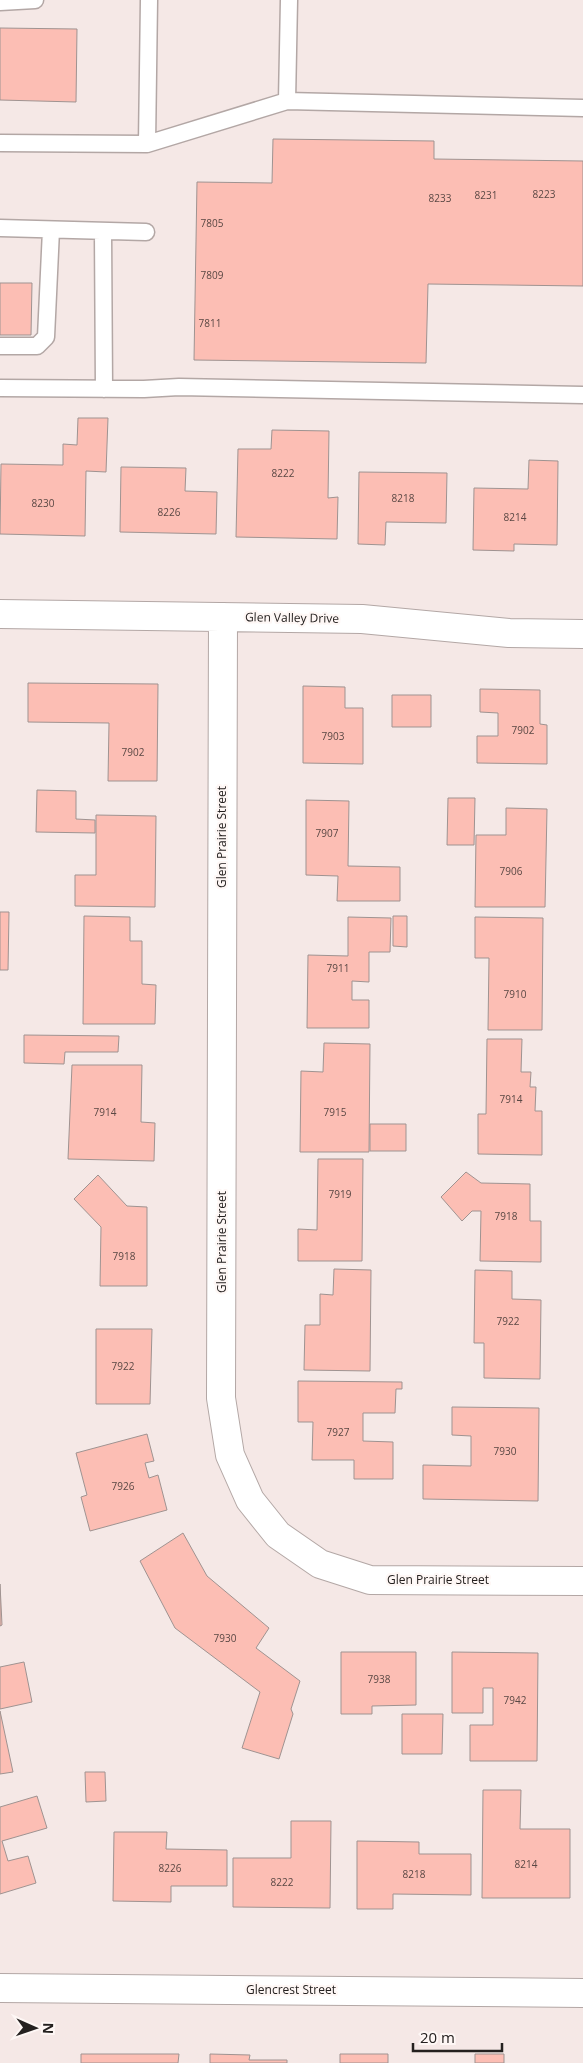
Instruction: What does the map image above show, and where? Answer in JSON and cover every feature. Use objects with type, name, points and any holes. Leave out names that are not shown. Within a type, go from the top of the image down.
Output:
[{"type":"street","name":"Glen Valley Drive","points":[[0,614],[362,619],[509,633],[583,634]]},
{"type":"street","name":"Glen Prairie Street","points":[[223,617],[221,1398],[230,1455],[250,1500],[278,1535],[320,1564],[370,1580],[583,1580]]},
{"type":"street","name":"Glencrest Street","points":[[0,1988],[583,1993]]},
{"type":"lane","points":[[0,2],[35,0]]},
{"type":"lane","points":[[147,144],[149,0]]},
{"type":"lane","points":[[287,101],[289,0]]},
{"type":"lane","points":[[0,143],[147,144],[287,101],[583,108]]},
{"type":"lane","points":[[0,228],[146,232]]},
{"type":"lane","points":[[0,346],[37,346],[46,337],[51,230]]},
{"type":"lane","points":[[103,232],[104,389]]},
{"type":"lane","points":[[0,388],[144,389],[179,387],[583,394]]},
{"type":"building","points":[[0,28],[77,29],[76,102],[0,100]]},
{"type":"building","points":[[273,139],[434,141],[434,159],[583,161],[583,286],[428,284],[426,363],[194,360],[197,182],[272,183]]},
{"type":"building","points":[[0,283],[32,283],[31,335],[0,335]]},
{"type":"building","points":[[78,418],[108,418],[106,472],[86,471],[85,536],[0,534],[1,464],[63,465],[63,444],[77,445]]},
{"type":"building","points":[[272,430],[329,431],[328,498],[338,497],[337,539],[236,537],[238,449],[271,449]]},
{"type":"building","points":[[529,460],[558,461],[557,545],[514,544],[514,551],[473,550],[474,488],[528,489]]},
{"type":"building","points":[[121,467],[186,468],[185,491],[217,492],[216,534],[120,532]]},
{"type":"building","points":[[359,472],[447,473],[446,523],[386,522],[385,545],[358,544]]},
{"type":"building","points":[[28,683],[158,684],[157,781],[108,781],[109,723],[28,722]]},
{"type":"building","points":[[303,686],[345,687],[345,708],[363,708],[363,764],[303,763]]},
{"type":"building","points":[[480,689],[540,690],[540,724],[547,725],[547,764],[477,763],[477,736],[498,736],[498,713],[480,712]]},
{"type":"building","points":[[392,695],[431,695],[431,727],[392,727]]},
{"type":"building","points":[[37,790],[76,791],[76,819],[95,820],[95,833],[36,832]]},
{"type":"building","points":[[448,798],[475,798],[474,845],[447,845]]},
{"type":"building","points":[[306,800],[349,801],[348,866],[400,867],[400,901],[337,901],[338,876],[306,875]]},
{"type":"building","points":[[506,808],[547,809],[545,907],[475,907],[476,835],[506,835]]},
{"type":"building","points":[[96,815],[156,816],[155,907],[75,906],[75,875],[96,875]]},
{"type":"building","points":[[0,912],[9,912],[8,970],[0,970]]},
{"type":"building","points":[[84,916],[130,917],[130,941],[142,941],[142,984],[156,985],[155,1024],[83,1024]]},
{"type":"building","points":[[393,916],[407,916],[407,947],[393,946]]},
{"type":"building","points":[[348,917],[391,918],[390,952],[369,952],[369,982],[352,981],[352,1000],[369,1000],[369,1028],[307,1028],[308,955],[348,956]]},
{"type":"building","points":[[475,917],[543,918],[542,1030],[488,1030],[489,958],[475,958]]},
{"type":"building","points":[[24,1035],[119,1036],[118,1052],[65,1052],[64,1064],[24,1063]]},
{"type":"building","points":[[487,1039],[522,1039],[521,1072],[531,1072],[530,1087],[536,1087],[535,1111],[542,1111],[542,1155],[478,1154],[478,1114],[486,1114]]},
{"type":"building","points":[[324,1043],[370,1044],[369,1152],[300,1152],[301,1071],[323,1072]]},
{"type":"building","points":[[72,1065],[142,1065],[141,1122],[155,1123],[154,1161],[68,1159]]},
{"type":"building","points":[[370,1124],[406,1124],[406,1151],[370,1151]]},
{"type":"building","points":[[318,1159],[363,1159],[362,1261],[298,1261],[298,1229],[317,1230]]},
{"type":"building","points":[[466,1172],[481,1183],[530,1184],[530,1221],[541,1221],[541,1262],[480,1261],[481,1211],[472,1211],[462,1221],[441,1197]]},
{"type":"building","points":[[98,1175],[127,1206],[147,1207],[147,1286],[100,1286],[101,1227],[74,1199]]},
{"type":"building","points":[[334,1269],[371,1270],[370,1371],[304,1370],[305,1325],[320,1325],[320,1294],[333,1295]]},
{"type":"building","points":[[475,1270],[512,1271],[512,1299],[541,1300],[540,1379],[484,1378],[484,1343],[474,1343]]},
{"type":"building","points":[[96,1329],[152,1329],[150,1404],[96,1404]]},
{"type":"building","points":[[298,1381],[402,1382],[402,1389],[396,1389],[395,1413],[363,1413],[363,1441],[393,1442],[393,1479],[354,1479],[354,1460],[312,1460],[313,1422],[298,1422]]},
{"type":"building","points":[[452,1407],[539,1408],[538,1501],[423,1499],[423,1465],[471,1466],[471,1436],[452,1435]]},
{"type":"building","points":[[147,1434],[154,1461],[145,1463],[149,1478],[158,1475],[167,1510],[90,1531],[81,1497],[87,1495],[76,1453]]},
{"type":"building","points":[[183,1533],[207,1576],[269,1628],[256,1648],[300,1681],[291,1709],[293,1714],[279,1759],[242,1748],[260,1692],[175,1628],[140,1561]]},
{"type":"building","points":[[0,1584],[2,1625],[0,1626]]},
{"type":"building","points":[[341,1652],[416,1652],[416,1705],[372,1706],[372,1714],[341,1714]]},
{"type":"building","points":[[452,1652],[538,1653],[537,1761],[470,1761],[470,1725],[493,1725],[493,1688],[483,1688],[483,1713],[452,1713]]},
{"type":"building","points":[[24,1662],[32,1702],[0,1709],[0,1667]]},
{"type":"building","points":[[0,1711],[13,1772],[0,1774]]},
{"type":"building","points":[[402,1714],[443,1714],[442,1754],[402,1754]]},
{"type":"building","points":[[85,1772],[105,1772],[106,1801],[86,1802]]},
{"type":"building","points":[[483,1790],[521,1790],[520,1829],[570,1829],[570,1898],[482,1898]]},
{"type":"building","points":[[37,1796],[47,1828],[2,1841],[8,1861],[28,1856],[36,1883],[0,1894],[0,1807]]},
{"type":"building","points":[[291,1821],[331,1821],[330,1908],[233,1907],[233,1858],[291,1858]]},
{"type":"building","points":[[114,1832],[167,1832],[166,1849],[227,1850],[227,1886],[171,1886],[171,1902],[113,1901]]},
{"type":"building","points":[[357,1841],[419,1842],[419,1854],[471,1854],[471,1895],[393,1894],[393,1909],[357,1909]]},
{"type":"building","points":[[81,2054],[179,2054],[178,2063],[81,2063]]},
{"type":"building","points":[[210,2054],[250,2055],[249,2060],[287,2060],[287,2063],[210,2063]]},
{"type":"building","points":[[340,2054],[388,2054],[388,2063],[340,2063]]},
{"type":"building","points":[[475,2054],[504,2054],[504,2063],[475,2063]]}]
